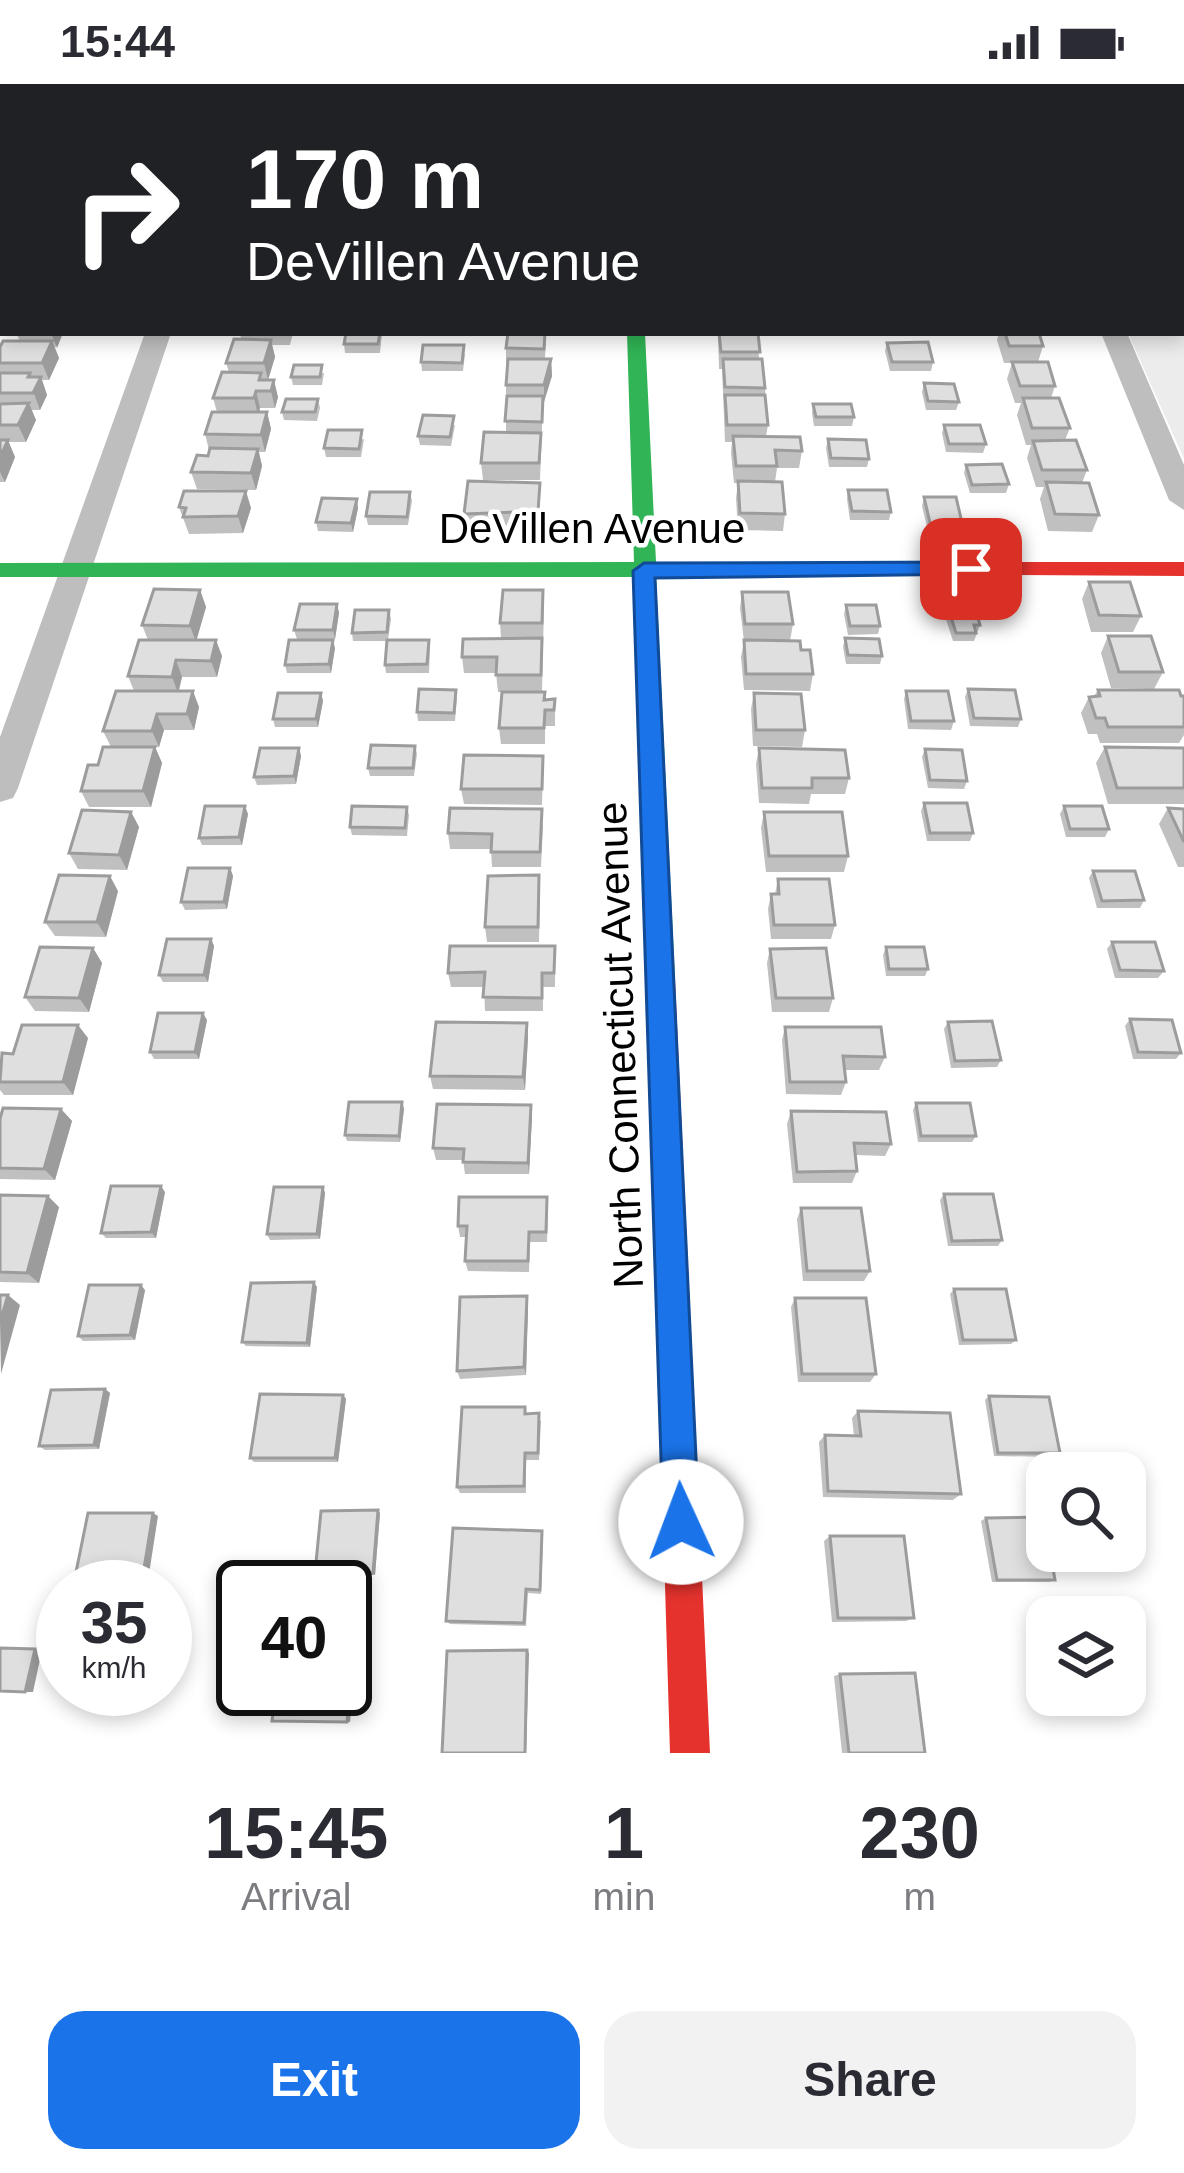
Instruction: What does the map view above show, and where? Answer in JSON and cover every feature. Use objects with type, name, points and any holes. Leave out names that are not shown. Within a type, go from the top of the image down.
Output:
[{"type":"street","points":[[0,788],[157,336]]},
{"type":"street","name":"North Connecticut Avenue","points":[[636,336],[690,1753]]},
{"type":"street","points":[[1115,336],[1184,500]]},
{"type":"street","name":"DeVillen Avenue","points":[[0,570],[1184,569]]},
{"type":"shaded area","points":[[1129,336],[1184,336],[1184,459]]},
{"type":"building","points":[[345,336],[379,336],[378,344],[344,344]]},
{"type":"building","points":[[508,336],[545,336],[544,349],[506,348]]},
{"type":"building","points":[[719,336],[758,336],[760,352],[721,352]]},
{"type":"building","points":[[1006,336],[1040,336],[1043,346],[1009,346]]},
{"type":"building","points":[[234,339],[271,340],[264,363],[226,363]]},
{"type":"building","points":[[3,341],[52,341],[42,363],[0,363]]},
{"type":"building","points":[[928,342],[933,362],[892,362],[887,343]]},
{"type":"building","points":[[423,345],[464,345],[462,363],[421,362]]},
{"type":"building","points":[[508,359],[551,359],[544,385],[506,385]]},
{"type":"building","points":[[723,359],[762,359],[765,388],[725,387]]},
{"type":"building","points":[[1012,362],[1048,362],[1055,386],[1020,386]]},
{"type":"building","points":[[294,365],[322,365],[320,377],[291,377]]},
{"type":"building","points":[[222,372],[261,373],[259,380],[274,380],[271,391],[256,391],[254,398],[213,398]]},
{"type":"building","points":[[0,373],[41,377],[33,393],[0,393]]},
{"type":"building","points":[[924,383],[954,384],[959,402],[928,401]]},
{"type":"building","points":[[725,395],[765,395],[768,425],[727,425]]},
{"type":"building","points":[[507,396],[543,396],[542,422],[505,421]]},
{"type":"building","points":[[1023,398],[1059,398],[1070,428],[1032,428]]},
{"type":"building","points":[[286,399],[318,399],[315,412],[282,412]]},
{"type":"building","points":[[29,403],[18,425],[0,425],[0,404]]},
{"type":"building","points":[[813,404],[851,404],[854,417],[816,417]]},
{"type":"building","points":[[212,412],[267,412],[261,435],[205,434]]},
{"type":"building","points":[[423,415],[454,416],[450,437],[418,436]]},
{"type":"building","points":[[944,425],[980,425],[986,444],[949,444]]},
{"type":"building","points":[[328,430],[362,430],[359,449],[324,448]]},
{"type":"building","points":[[484,432],[541,433],[539,463],[481,463]]},
{"type":"building","points":[[733,436],[800,437],[802,451],[775,450],[777,466],[736,466]]},
{"type":"building","points":[[828,439],[866,440],[869,459],[831,458]]},
{"type":"building","points":[[1076,440],[1087,470],[1042,470],[1033,441]]},
{"type":"building","points":[[210,448],[258,449],[251,473],[191,472],[197,455],[208,456]]},
{"type":"building","points":[[1002,464],[1009,484],[972,485],[966,465]]},
{"type":"building","points":[[468,481],[540,483],[538,511],[464,514]]},
{"type":"building","points":[[738,481],[782,482],[785,514],[740,513]]},
{"type":"building","points":[[1046,482],[1089,483],[1099,515],[1055,514]]},
{"type":"building","points":[[848,490],[887,490],[891,512],[852,511]]},
{"type":"building","points":[[184,491],[246,491],[238,516],[183,517],[186,508],[179,507]]},
{"type":"building","points":[[370,492],[410,492],[407,517],[366,516]]},
{"type":"building","points":[[924,497],[956,497],[963,527],[931,527]]},
{"type":"building","points":[[322,498],[357,499],[351,523],[316,522]]},
{"type":"building","points":[[1089,582],[1130,582],[1141,616],[1099,615]]},
{"type":"building","points":[[154,589],[200,590],[190,626],[142,625]]},
{"type":"building","points":[[503,590],[543,590],[542,623],[500,623]]},
{"type":"building","points":[[742,592],[788,592],[793,624],[745,624]]},
{"type":"building","points":[[945,598],[972,598],[980,625],[974,625],[976,633],[956,633]]},
{"type":"building","points":[[300,604],[337,604],[333,630],[294,630]]},
{"type":"building","points":[[846,605],[876,605],[880,626],[850,626]]},
{"type":"building","points":[[355,610],[389,610],[387,632],[352,633]]},
{"type":"building","points":[[1108,636],[1151,636],[1163,672],[1119,672]]},
{"type":"building","points":[[542,638],[541,675],[496,675],[497,657],[462,657],[463,639]]},
{"type":"building","points":[[845,638],[879,639],[882,656],[848,655]]},
{"type":"building","points":[[139,640],[216,640],[211,661],[176,660],[172,677],[128,676]]},
{"type":"building","points":[[289,640],[333,640],[329,664],[285,665]]},
{"type":"building","points":[[387,640],[429,640],[427,664],[385,665]]},
{"type":"building","points":[[744,640],[800,641],[801,650],[810,650],[813,674],[746,674]]},
{"type":"building","points":[[419,689],[456,690],[454,713],[417,712]]},
{"type":"building","points":[[968,689],[1015,690],[1021,719],[974,718]]},
{"type":"building","points":[[1098,690],[1179,690],[1184,696],[1184,727],[1108,727],[1105,718],[1096,718],[1089,697],[1100,696]]},
{"type":"building","points":[[116,691],[193,691],[187,714],[157,714],[152,731],[103,731]]},
{"type":"building","points":[[906,691],[948,691],[954,721],[911,721]]},
{"type":"building","points":[[502,692],[545,692],[544,700],[555,699],[554,710],[545,710],[544,728],[499,728]]},
{"type":"building","points":[[278,693],[321,693],[316,719],[273,719]]},
{"type":"building","points":[[754,693],[801,694],[805,730],[756,730]]},
{"type":"building","points":[[371,745],[415,746],[413,768],[368,768]]},
{"type":"building","points":[[103,747],[155,747],[143,791],[81,791],[88,765],[98,765]]},
{"type":"building","points":[[1105,747],[1184,748],[1184,788],[1117,788]]},
{"type":"building","points":[[260,748],[299,748],[294,776],[254,777]]},
{"type":"building","points":[[759,748],[845,750],[849,778],[812,778],[812,788],[762,788]]},
{"type":"building","points":[[925,749],[962,750],[967,781],[930,780]]},
{"type":"building","points":[[464,755],[543,756],[542,789],[461,789]]},
{"type":"building","points":[[924,803],[967,803],[973,833],[930,833]]},
{"type":"building","points":[[205,806],[245,806],[239,837],[199,838]]},
{"type":"building","points":[[352,806],[407,807],[405,828],[350,827]]},
{"type":"building","points":[[1064,806],[1102,806],[1109,829],[1070,829]]},
{"type":"building","points":[[450,808],[542,809],[540,852],[491,852],[492,834],[448,833]]},
{"type":"building","points":[[1168,808],[1184,809],[1184,842]]},
{"type":"building","points":[[82,810],[131,812],[119,855],[69,853]]},
{"type":"building","points":[[764,812],[842,812],[848,856],[769,856]]},
{"type":"building","points":[[188,868],[230,868],[224,902],[181,902]]},
{"type":"building","points":[[1093,871],[1135,871],[1144,900],[1102,901]]},
{"type":"building","points":[[59,875],[110,876],[97,922],[45,922]]},
{"type":"building","points":[[539,875],[538,927],[485,927],[488,876]]},
{"type":"building","points":[[778,879],[829,879],[835,925],[774,925],[771,894],[779,894]]},
{"type":"building","points":[[167,939],[211,939],[204,975],[159,975]]},
{"type":"building","points":[[1112,942],[1155,942],[1164,971],[1120,970]]},
{"type":"building","points":[[450,946],[555,946],[554,973],[542,973],[542,998],[483,997],[485,972],[448,973]]},
{"type":"building","points":[[40,947],[93,948],[79,998],[25,997]]},
{"type":"building","points":[[886,947],[924,947],[928,969],[889,969]]},
{"type":"building","points":[[826,948],[833,998],[776,998],[770,949]]},
{"type":"building","points":[[158,1013],[203,1013],[195,1052],[150,1052]]},
{"type":"building","points":[[1130,1019],[1172,1020],[1181,1053],[1138,1052]]},
{"type":"building","points":[[992,1021],[1001,1060],[955,1061],[948,1022]]},
{"type":"building","points":[[436,1022],[527,1023],[523,1077],[430,1076]]},
{"type":"building","points":[[22,1025],[78,1025],[63,1082],[0,1082],[2,1053],[13,1054]]},
{"type":"building","points":[[785,1027],[881,1027],[885,1057],[843,1056],[846,1082],[790,1082]]},
{"type":"building","points":[[349,1102],[402,1102],[399,1136],[345,1135]]},
{"type":"building","points":[[916,1103],[970,1103],[976,1136],[921,1136]]},
{"type":"building","points":[[437,1104],[531,1105],[528,1163],[463,1162],[464,1149],[433,1148]]},
{"type":"building","points":[[3,1108],[61,1109],[44,1169],[0,1168]]},
{"type":"building","points":[[791,1111],[886,1112],[891,1144],[854,1143],[857,1171],[797,1172]]},
{"type":"building","points":[[111,1186],[161,1186],[151,1232],[101,1233]]},
{"type":"building","points":[[274,1187],[323,1187],[317,1234],[267,1234]]},
{"type":"building","points":[[944,1194],[993,1194],[1002,1240],[952,1241]]},
{"type":"building","points":[[0,1195],[48,1196],[27,1273],[0,1272]]},
{"type":"building","points":[[459,1197],[547,1197],[546,1232],[529,1232],[528,1261],[465,1261],[467,1226],[458,1226]]},
{"type":"building","points":[[801,1208],[861,1208],[870,1271],[807,1271]]},
{"type":"building","points":[[314,1282],[307,1343],[242,1342],[251,1283]]},
{"type":"building","points":[[89,1285],[141,1285],[130,1335],[78,1336]]},
{"type":"building","points":[[954,1289],[1006,1289],[1016,1340],[963,1340]]},
{"type":"building","points":[[0,1295],[8,1295],[0,1322]]},
{"type":"building","points":[[527,1296],[524,1367],[457,1371],[460,1297]]},
{"type":"building","points":[[795,1298],[866,1298],[876,1374],[802,1374]]},
{"type":"building","points":[[105,1389],[94,1445],[39,1446],[51,1390]]},
{"type":"building","points":[[260,1394],[343,1395],[335,1458],[250,1458]]},
{"type":"building","points":[[989,1396],[1049,1397],[1060,1452],[998,1453]]},
{"type":"building","points":[[462,1407],[525,1407],[525,1414],[539,1413],[538,1453],[525,1453],[524,1486],[457,1487]]},
{"type":"building","points":[[858,1411],[950,1413],[961,1494],[828,1491],[825,1435],[861,1436]]},
{"type":"building","points":[[378,1510],[373,1573],[372,1560],[316,1560],[321,1511]]},
{"type":"building","points":[[88,1513],[153,1513],[145,1560],[78,1560]]},
{"type":"building","points":[[1026,1517],[1026,1572],[1054,1572],[1055,1580],[997,1580],[986,1518]]},
{"type":"building","points":[[453,1528],[542,1531],[540,1590],[526,1589],[524,1623],[446,1621]]},
{"type":"building","points":[[830,1536],[904,1536],[914,1618],[838,1618]]},
{"type":"building","points":[[0,1648],[35,1649],[25,1692],[0,1691]]},
{"type":"building","points":[[527,1650],[525,1753],[442,1753],[447,1651]]},
{"type":"building","points":[[915,1673],[925,1753],[849,1753],[840,1674]]},
{"type":"building","points":[[273,1716],[348,1716],[347,1722],[272,1721]]},
{"type":"traffic: fast","points":[[636,336],[661,980]]},
{"type":"traffic: fast","points":[[0,570],[816,569]]},
{"type":"traffic: jam","points":[[816,569],[1184,569]]},
{"type":"traffic: jam","points":[[661,980],[690,1753]]},
{"type":"route","points":[[681,1522],[644,571],[971,569]]}]
